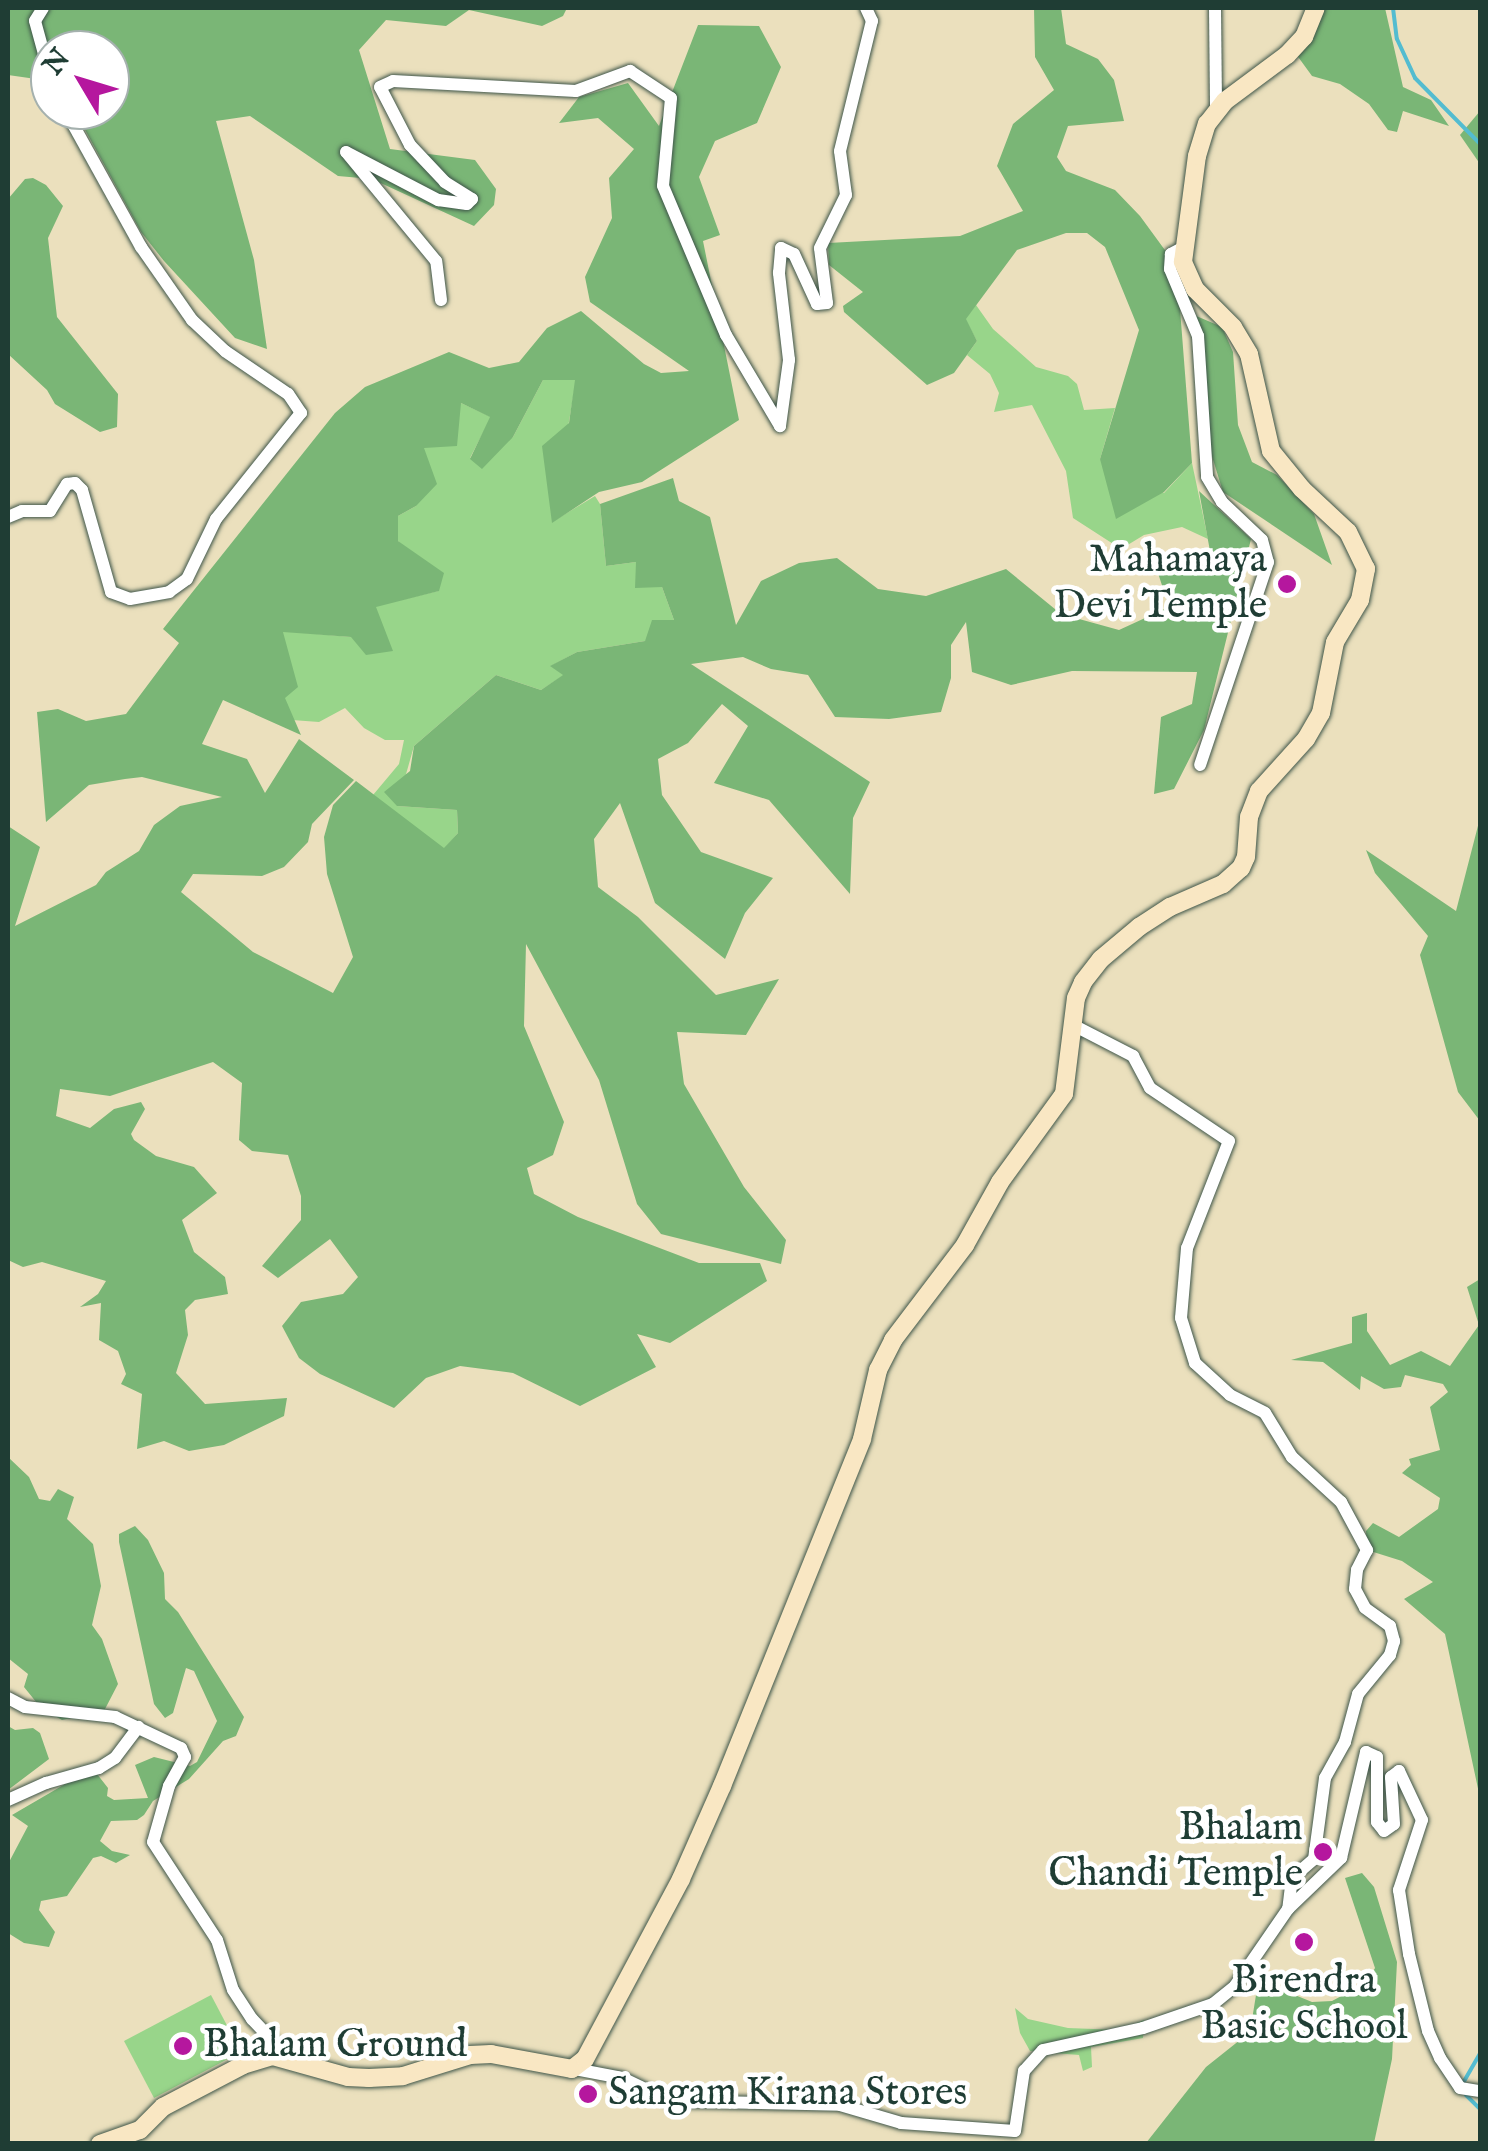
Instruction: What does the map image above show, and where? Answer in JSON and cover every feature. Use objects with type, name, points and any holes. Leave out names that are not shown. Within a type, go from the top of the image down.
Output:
[{"type":"main road","points":[[100,2144],[140,2130],[163,2107],[243,2065],[288,2057],[348,2077],[369,2078],[403,2076],[470,2055],[491,2054],[575,2069],[584,2059],[681,1879],[722,1786],[862,1439],[878,1370],[893,1340],[964,1245],[1000,1182],[1059,1104],[1067,1084],[1078,992],[1101,959],[1170,907],[1223,884],[1240,868],[1252,802],[1316,725],[1335,642],[1365,587],[1361,554],[1348,532],[1302,489],[1271,451],[1249,354],[1234,327],[1187,276],[1184,247],[1197,156],[1216,109],[1287,55],[1304,37],[1316,8]]},
{"type":"street","points":[[442,300],[436,260],[346,152],[438,200],[467,204],[472,199],[445,182],[410,145],[380,87],[393,82],[576,90],[630,71],[671,98],[664,186],[726,334],[780,426],[789,360],[779,273],[781,248],[794,254],[816,304],[827,303],[820,248],[846,195],[840,152],[872,21],[866,8]]},
{"type":"street","points":[[1215,8],[1216,109]]},
{"type":"street","points":[[8,517],[22,511],[50,511],[67,484],[75,483],[82,490],[111,592],[130,598],[169,592],[187,578],[216,519],[302,413],[288,394],[224,351],[192,320],[141,247],[76,130]]},
{"type":"street","points":[[1184,247],[1171,254],[1170,269],[1198,336],[1207,477],[1222,502],[1262,540],[1268,562],[1200,766]]},
{"type":"street","points":[[1073,1024],[1133,1056],[1150,1088],[1229,1141],[1186,1248],[1181,1318],[1196,1363],[1230,1396],[1265,1413],[1292,1457],[1341,1502],[1367,1550],[1357,1570],[1355,1588],[1364,1608],[1390,1626],[1394,1641],[1390,1655],[1358,1694],[1346,1742],[1326,1778],[1314,1860],[1292,1878],[1288,1909]]},
{"type":"street","points":[[8,1698],[25,1707],[115,1717],[171,1741],[185,1757],[169,1786],[153,1842],[217,1940],[232,1990],[252,2020],[288,2057]]},
{"type":"street","points":[[8,1800],[99,1768],[115,1758],[138,1727]]},
{"type":"street","points":[[575,2069],[622,2078],[670,2101],[840,2105],[901,2123],[1015,2132],[1024,2071],[1042,2050],[1142,2028],[1213,2004],[1235,1986],[1288,1909],[1341,1858],[1366,1752],[1377,1757],[1376,1822],[1384,1831],[1394,1824],[1391,1777],[1398,1771],[1422,1820],[1399,1890],[1428,2031],[1460,2088],[1480,2091]]},
{"type":"green space","points":[[8,8],[567,8],[563,16],[542,26],[469,10],[446,26],[386,20],[359,50],[390,149],[475,160],[496,189],[494,205],[474,226],[372,179],[338,176],[250,116],[216,121],[254,260],[267,349],[235,338],[164,261],[141,232],[85,130],[130,130],[130,30],[30,30],[30,78],[8,75]]},
{"type":"green space","points":[[1034,8],[1061,8],[1066,44],[1098,59],[1114,80],[1124,121],[1068,126],[1057,157],[1066,171],[1115,190],[1140,216],[1170,257],[1180,309],[1192,463],[1164,492],[1116,519],[1100,459],[1139,330],[1105,247],[1087,233],[1066,233],[1017,250],[966,319],[977,341],[954,373],[927,385],[844,312],[843,306],[863,292],[829,265],[828,243],[960,236],[1023,211],[997,166],[1013,124],[1054,90],[1035,57]]},
{"type":"green space","points":[[1321,8],[1385,8],[1403,87],[1431,100],[1449,126],[1403,111],[1397,132],[1388,130],[1369,104],[1340,84],[1312,76],[1296,54]]},
{"type":"green space","points":[[698,25],[759,26],[781,67],[757,123],[715,141],[699,177],[720,235],[703,241],[739,420],[642,482],[599,492],[552,523],[542,446],[569,423],[575,380],[543,380],[513,437],[482,469],[470,459],[490,417],[461,403],[457,446],[424,448],[437,484],[416,506],[398,516],[398,541],[444,573],[439,591],[376,607],[393,651],[366,655],[351,637],[283,632],[298,687],[285,698],[301,735],[223,700],[202,744],[247,759],[265,793],[299,739],[354,780],[312,824],[308,842],[284,867],[262,876],[193,874],[181,892],[253,952],[333,993],[353,957],[327,874],[324,837],[333,805],[356,781],[444,848],[458,833],[457,810],[397,806],[384,792],[410,771],[414,746],[496,675],[541,690],[563,675],[550,666],[577,652],[645,641],[652,620],[674,620],[662,587],[635,588],[636,562],[606,566],[600,504],[673,478],[679,501],[710,517],[736,625],[761,581],[799,563],[837,558],[878,589],[926,596],[1006,569],[1061,614],[1119,630],[1169,607],[1158,573],[1180,561],[1212,562],[1199,491],[1251,539],[1204,730],[1174,789],[1154,794],[1161,717],[1192,704],[1197,672],[1072,671],[1011,685],[972,672],[966,622],[951,645],[951,678],[941,712],[889,719],[835,717],[808,675],[771,669],[743,657],[691,664],[870,782],[853,818],[850,894],[769,800],[714,783],[748,726],[722,704],[688,743],[658,759],[662,795],[701,852],[773,878],[745,913],[725,959],[655,903],[620,803],[594,839],[598,887],[638,917],[716,995],[779,979],[746,1035],[677,1032],[684,1084],[744,1187],[786,1240],[781,1264],[661,1234],[637,1204],[599,1080],[526,944],[524,1026],[564,1122],[553,1155],[527,1168],[534,1194],[578,1217],[699,1263],[760,1263],[767,1281],[670,1343],[637,1334],[656,1367],[580,1406],[513,1373],[460,1366],[426,1378],[394,1408],[320,1374],[299,1358],[282,1326],[301,1302],[343,1294],[358,1277],[330,1239],[278,1278],[262,1266],[301,1220],[301,1196],[288,1155],[252,1151],[239,1140],[242,1083],[213,1062],[110,1096],[60,1089],[56,1116],[90,1128],[114,1109],[141,1102],[145,1109],[131,1134],[134,1140],[156,1156],[194,1167],[217,1193],[182,1220],[194,1252],[225,1277],[228,1294],[195,1300],[185,1310],[188,1335],[176,1373],[205,1404],[287,1398],[284,1416],[224,1445],[189,1451],[164,1441],[137,1449],[142,1394],[121,1384],[126,1374],[118,1351],[99,1340],[101,1303],[80,1307],[98,1294],[106,1281],[42,1262],[23,1267],[8,1260],[8,826],[40,847],[15,926],[96,885],[106,872],[139,851],[154,825],[180,806],[222,797],[142,777],[125,779],[89,785],[46,822],[37,712],[58,709],[86,721],[126,714],[179,643],[163,629],[335,413],[365,387],[449,352],[489,368],[519,362],[547,328],[581,311],[644,364],[661,373],[689,371],[590,302],[585,277],[612,218],[609,178],[634,149],[598,118],[559,123],[579,97],[628,83],[659,126]]},
{"type":"green space","points":[[1480,111],[1480,164],[1460,135]]},
{"type":"green space","points":[[33,178],[46,185],[63,206],[48,238],[57,317],[118,394],[117,427],[100,432],[55,404],[47,390],[8,354],[8,199],[25,179]]},
{"type":"green space","points":[[976,305],[993,329],[1036,367],[1068,376],[1077,384],[1084,410],[1115,408],[1100,459],[1164,493],[1192,463],[1208,539],[1182,527],[1144,535],[1121,549],[1073,518],[1066,471],[1032,405],[994,412],[999,393],[990,374],[967,355],[977,341],[965,319]]},
{"type":"green space","points":[[1194,315],[1222,327],[1233,352],[1238,425],[1252,462],[1277,475],[1314,514],[1332,565],[1223,492],[1211,453]]},
{"type":"green space","points":[[543,380],[576,380],[552,522],[595,496],[600,504],[606,566],[636,562],[662,587],[674,620],[645,641],[577,652],[551,666],[564,675],[541,690],[496,675],[414,746],[397,806],[457,810],[458,833],[444,849],[373,795],[399,764],[404,740],[385,740],[364,728],[345,708],[319,722],[292,720],[284,698],[283,631],[351,637],[376,606],[438,591],[398,541],[398,516],[416,506],[424,448],[461,403],[491,417],[470,458],[513,437]]},
{"type":"green space","points":[[1480,818],[1480,1121],[1458,1092],[1420,955],[1428,936],[1375,873],[1366,850],[1456,911]]},
{"type":"green space","points":[[1480,1279],[1480,1798],[1445,1634],[1404,1599],[1433,1582],[1402,1561],[1367,1550],[1366,1531],[1373,1523],[1399,1537],[1438,1509],[1440,1498],[1402,1473],[1411,1465],[1409,1459],[1440,1450],[1430,1407],[1448,1392],[1443,1384],[1405,1375],[1401,1387],[1384,1389],[1361,1376],[1360,1390],[1323,1362],[1291,1360],[1352,1343],[1352,1317],[1367,1313],[1367,1331],[1390,1365],[1421,1351],[1450,1366],[1479,1325],[1467,1287]]},
{"type":"green space","points":[[8,1457],[29,1477],[39,1499],[50,1501],[58,1489],[74,1497],[67,1519],[93,1544],[101,1586],[92,1625],[102,1639],[118,1684],[104,1711],[62,1720],[41,1708],[24,1687],[28,1674],[8,1658]]},
{"type":"green space","points":[[135,1526],[148,1540],[164,1573],[165,1599],[178,1612],[244,1717],[236,1736],[223,1741],[189,1779],[153,1801],[144,1815],[137,1820],[111,1821],[100,1841],[112,1851],[130,1855],[116,1863],[101,1856],[93,1858],[67,1896],[41,1901],[39,1910],[55,1932],[49,1947],[24,1943],[8,1933],[8,1864],[28,1826],[12,1815],[72,1780],[97,1774],[108,1788],[107,1796],[114,1800],[148,1798],[135,1765],[154,1757],[190,1766],[197,1762],[217,1721],[194,1671],[186,1668],[173,1713],[165,1718],[154,1704],[119,1542],[119,1534]]},
{"type":"green space","points":[[8,1726],[15,1730],[33,1728],[40,1733],[49,1759],[8,1790]]},
{"type":"green space","points":[[1362,1873],[1374,1887],[1397,1962],[1392,2059],[1374,2143],[1146,2143],[1206,2067],[1250,2032],[1256,1995],[1266,1983],[1312,2002],[1332,2001],[1366,1983],[1375,1968],[1345,1878]]},
{"type":"green space","name":"Bhalam Ground","points":[[211,1995],[241,2052],[154,2098],[124,2041]]},
{"type":"green space","points":[[1015,2008],[1028,2019],[1068,2028],[1120,2030],[1144,2020],[1143,2038],[1091,2047],[1092,2067],[1083,2071],[1079,2055],[1030,2051],[1020,2033]]},
{"type":"waterway","points":[[1393,8],[1397,39],[1415,78],[1480,144]]},
{"type":"waterway","points":[[1480,912],[1480,947]]},
{"type":"waterway","points":[[1463,2083],[1480,2053]]},
{"type":"waterway","points":[[1466,2095],[1480,2109]]},
{"type":"place","name":"Mahamaya Devi Temple","points":[[1287,584]]},
{"type":"place","name":"Bhalam Chandi Temple","points":[[1323,1852]]},
{"type":"place","name":"Birendra Basic School","points":[[1304,1942]]},
{"type":"place","name":"Bhalam Ground","points":[[183,2046]]},
{"type":"place","name":"Sangam Kirana Stores","points":[[588,2094]]}]
